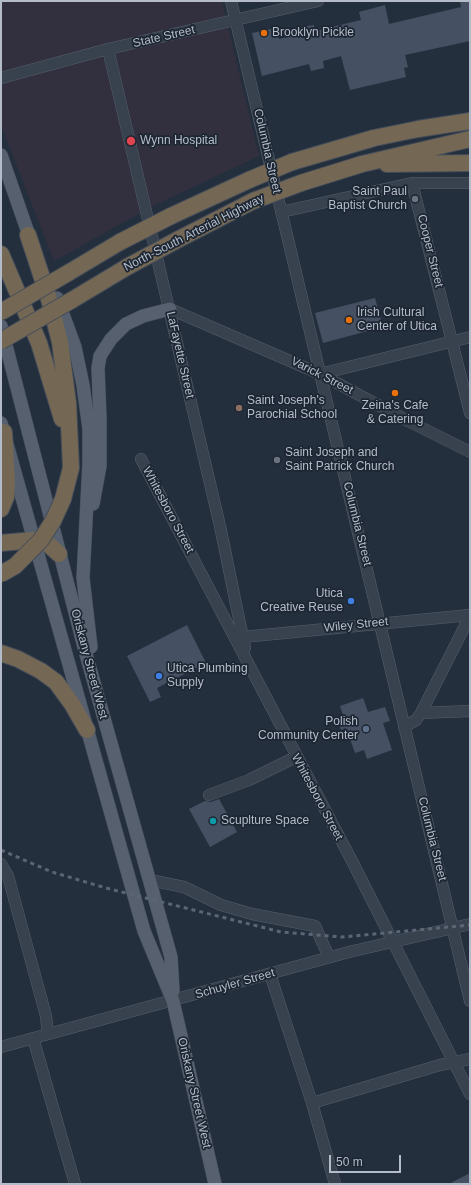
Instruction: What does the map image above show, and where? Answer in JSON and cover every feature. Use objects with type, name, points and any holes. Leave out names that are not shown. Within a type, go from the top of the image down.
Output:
[{"type":"highway","name":"North-South Arterial Highway","points":[[1,312],[120,242],[171,216],[292,162],[374,138],[470,121]]},
{"type":"highway","name":"North-South Arterial Highway","points":[[1,341],[127,267],[253,201],[301,183],[362,164],[470,139]]},
{"type":"highway","points":[[362,164],[470,163]]},
{"type":"highway","points":[[1,574],[14,566],[41,540],[53,521],[63,498],[71,468],[68,403],[60,342],[28,235]]},
{"type":"highway","points":[[1,254],[39,344],[58,402],[62,422],[65,459],[63,498]]},
{"type":"highway","points":[[1,509],[6,497],[7,481],[2,427]]},
{"type":"highway","points":[[1,543],[34,540],[47,543],[59,554]]},
{"type":"highway","points":[[1,653],[18,659],[41,671],[56,682],[72,704],[87,730]]},
{"type":"main road","points":[[1,155],[28,235],[60,305],[75,347],[83,385],[89,428],[89,463],[83,578],[95,687]]},
{"type":"main road","points":[[85,522],[94,500],[100,466],[98,368],[100,356],[111,339],[126,324],[143,316],[170,309]]},
{"type":"main road","name":"Oriskany Street West","points":[[1,326],[19,390],[59,554],[171,957],[173,1001]]},
{"type":"main road","name":"Oriskany Street West","points":[[2,427],[144,931],[173,1001],[215,1184]]},
{"type":"street","name":"Columbia Street","points":[[231,1],[470,1000]]},
{"type":"street","name":"State Street","points":[[4,78],[108,49],[236,21],[318,1]]},
{"type":"street","name":"LaFayette Street","points":[[108,49],[220,526],[248,662]]},
{"type":"street","points":[[281,212],[412,183],[470,182]]},
{"type":"street","name":"Cooper Street","points":[[412,183],[470,413]]},
{"type":"street","name":"Varick Street","points":[[170,309],[320,374],[470,452]]},
{"type":"street","points":[[320,374],[470,337]]},
{"type":"street","name":"Whitesboro Street","points":[[141,459],[248,662],[296,757],[350,857],[470,1094]]},
{"type":"street","points":[[404,727],[416,720],[421,713],[470,615]]},
{"type":"street","name":"Wiley Street","points":[[243,637],[470,615]]},
{"type":"street","points":[[421,713],[470,710]]},
{"type":"street","points":[[209,795],[250,780],[296,757]]},
{"type":"street","points":[[1,864],[8,876],[46,1016],[48,1034]]},
{"type":"street","points":[[150,880],[184,887],[221,905],[252,914],[315,926],[329,957]]},
{"type":"street","name":"Schuyler Street","points":[[1,1047],[329,957],[392,941],[470,924]]},
{"type":"street","points":[[270,974],[312,1102],[335,1184]]},
{"type":"street","points":[[33,1038],[75,1184]]},
{"type":"street","points":[[312,1102],[453,1062],[470,1059]]},
{"type":"shaded area","name":"Wynn Hospital","points":[[1,1],[222,1],[259,156],[153,206],[54,261],[1,125]]},
{"type":"building","points":[[460,1],[470,1],[470,41],[405,55],[408,67],[404,68],[406,77],[350,90],[341,56],[323,61],[324,68],[311,71],[309,64],[262,76],[252,33],[276,28],[279,39],[303,33],[301,27],[314,25],[315,31],[361,20],[359,12],[385,5],[389,24],[461,7]]},
{"type":"building","name":"Irish Cultural Center of Utica","points":[[375,298],[383,327],[323,343],[315,313]]},
{"type":"building","name":"Utica Plumbing Supply","points":[[187,625],[206,663],[157,688],[161,697],[150,702],[127,656]]},
{"type":"building","name":"Polish Community Center","points":[[363,698],[368,712],[385,707],[390,721],[383,723],[392,750],[367,759],[364,750],[355,753],[346,728],[341,730],[338,720],[344,718],[340,706]]},
{"type":"building","name":"Scuplture Space","points":[[219,799],[237,832],[210,847],[189,809],[205,801],[211,802]]},
{"type":"building","points":[[470,1173],[470,1184],[449,1184]]},
{"type":"railway","points":[[1,850],[52,872],[106,888],[281,932],[342,937],[470,925]]},
{"type":"place","name":"Brooklyn Pickle","points":[[264,33]]},
{"type":"place","name":"Wynn Hospital","points":[[131,141]]},
{"type":"place","name":"Saint Paul Baptist Church","points":[[415,199]]},
{"type":"place","name":"Irish Cultural Center of Utica","points":[[349,320]]},
{"type":"place","name":"Zeina's Cafe & Catering","points":[[395,393]]},
{"type":"place","name":"Saint Joseph's Parochial School","points":[[239,408]]},
{"type":"place","name":"Saint Joseph and Saint Patrick Church","points":[[277,460]]},
{"type":"place","name":"Utica Creative Reuse","points":[[351,601]]},
{"type":"place","name":"Utica Plumbing Supply","points":[[159,676]]},
{"type":"place","name":"Polish Community Center","points":[[366,729]]},
{"type":"place","name":"Scuplture Space","points":[[213,821]]}]
